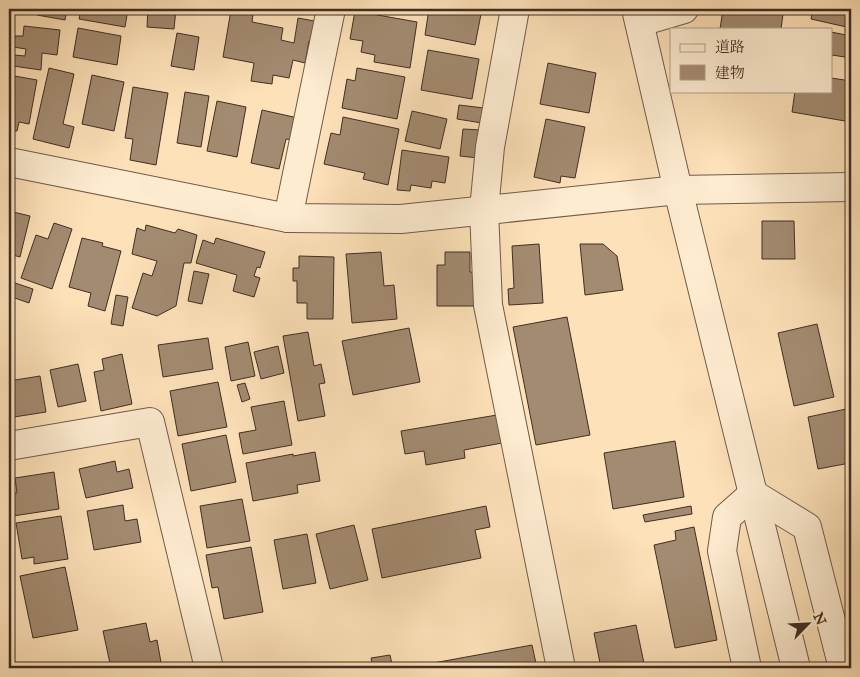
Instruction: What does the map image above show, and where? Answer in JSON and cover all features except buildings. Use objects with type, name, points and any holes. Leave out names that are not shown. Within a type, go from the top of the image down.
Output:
[{"type":"street","points":[[288,218],[331,9]]},
{"type":"street","points":[[515,9],[490,147],[484,210],[488,305],[561,668]]},
{"type":"street","points":[[684,9],[638,16],[678,190],[794,657]]},
{"type":"street","points":[[9,162],[288,218],[401,219],[678,190],[851,187]]},
{"type":"street","points":[[9,446],[150,422],[209,668]]},
{"type":"street","points":[[747,668],[722,551],[727,517],[753,494]]},
{"type":"street","points":[[753,494],[807,526],[843,668]]}]
